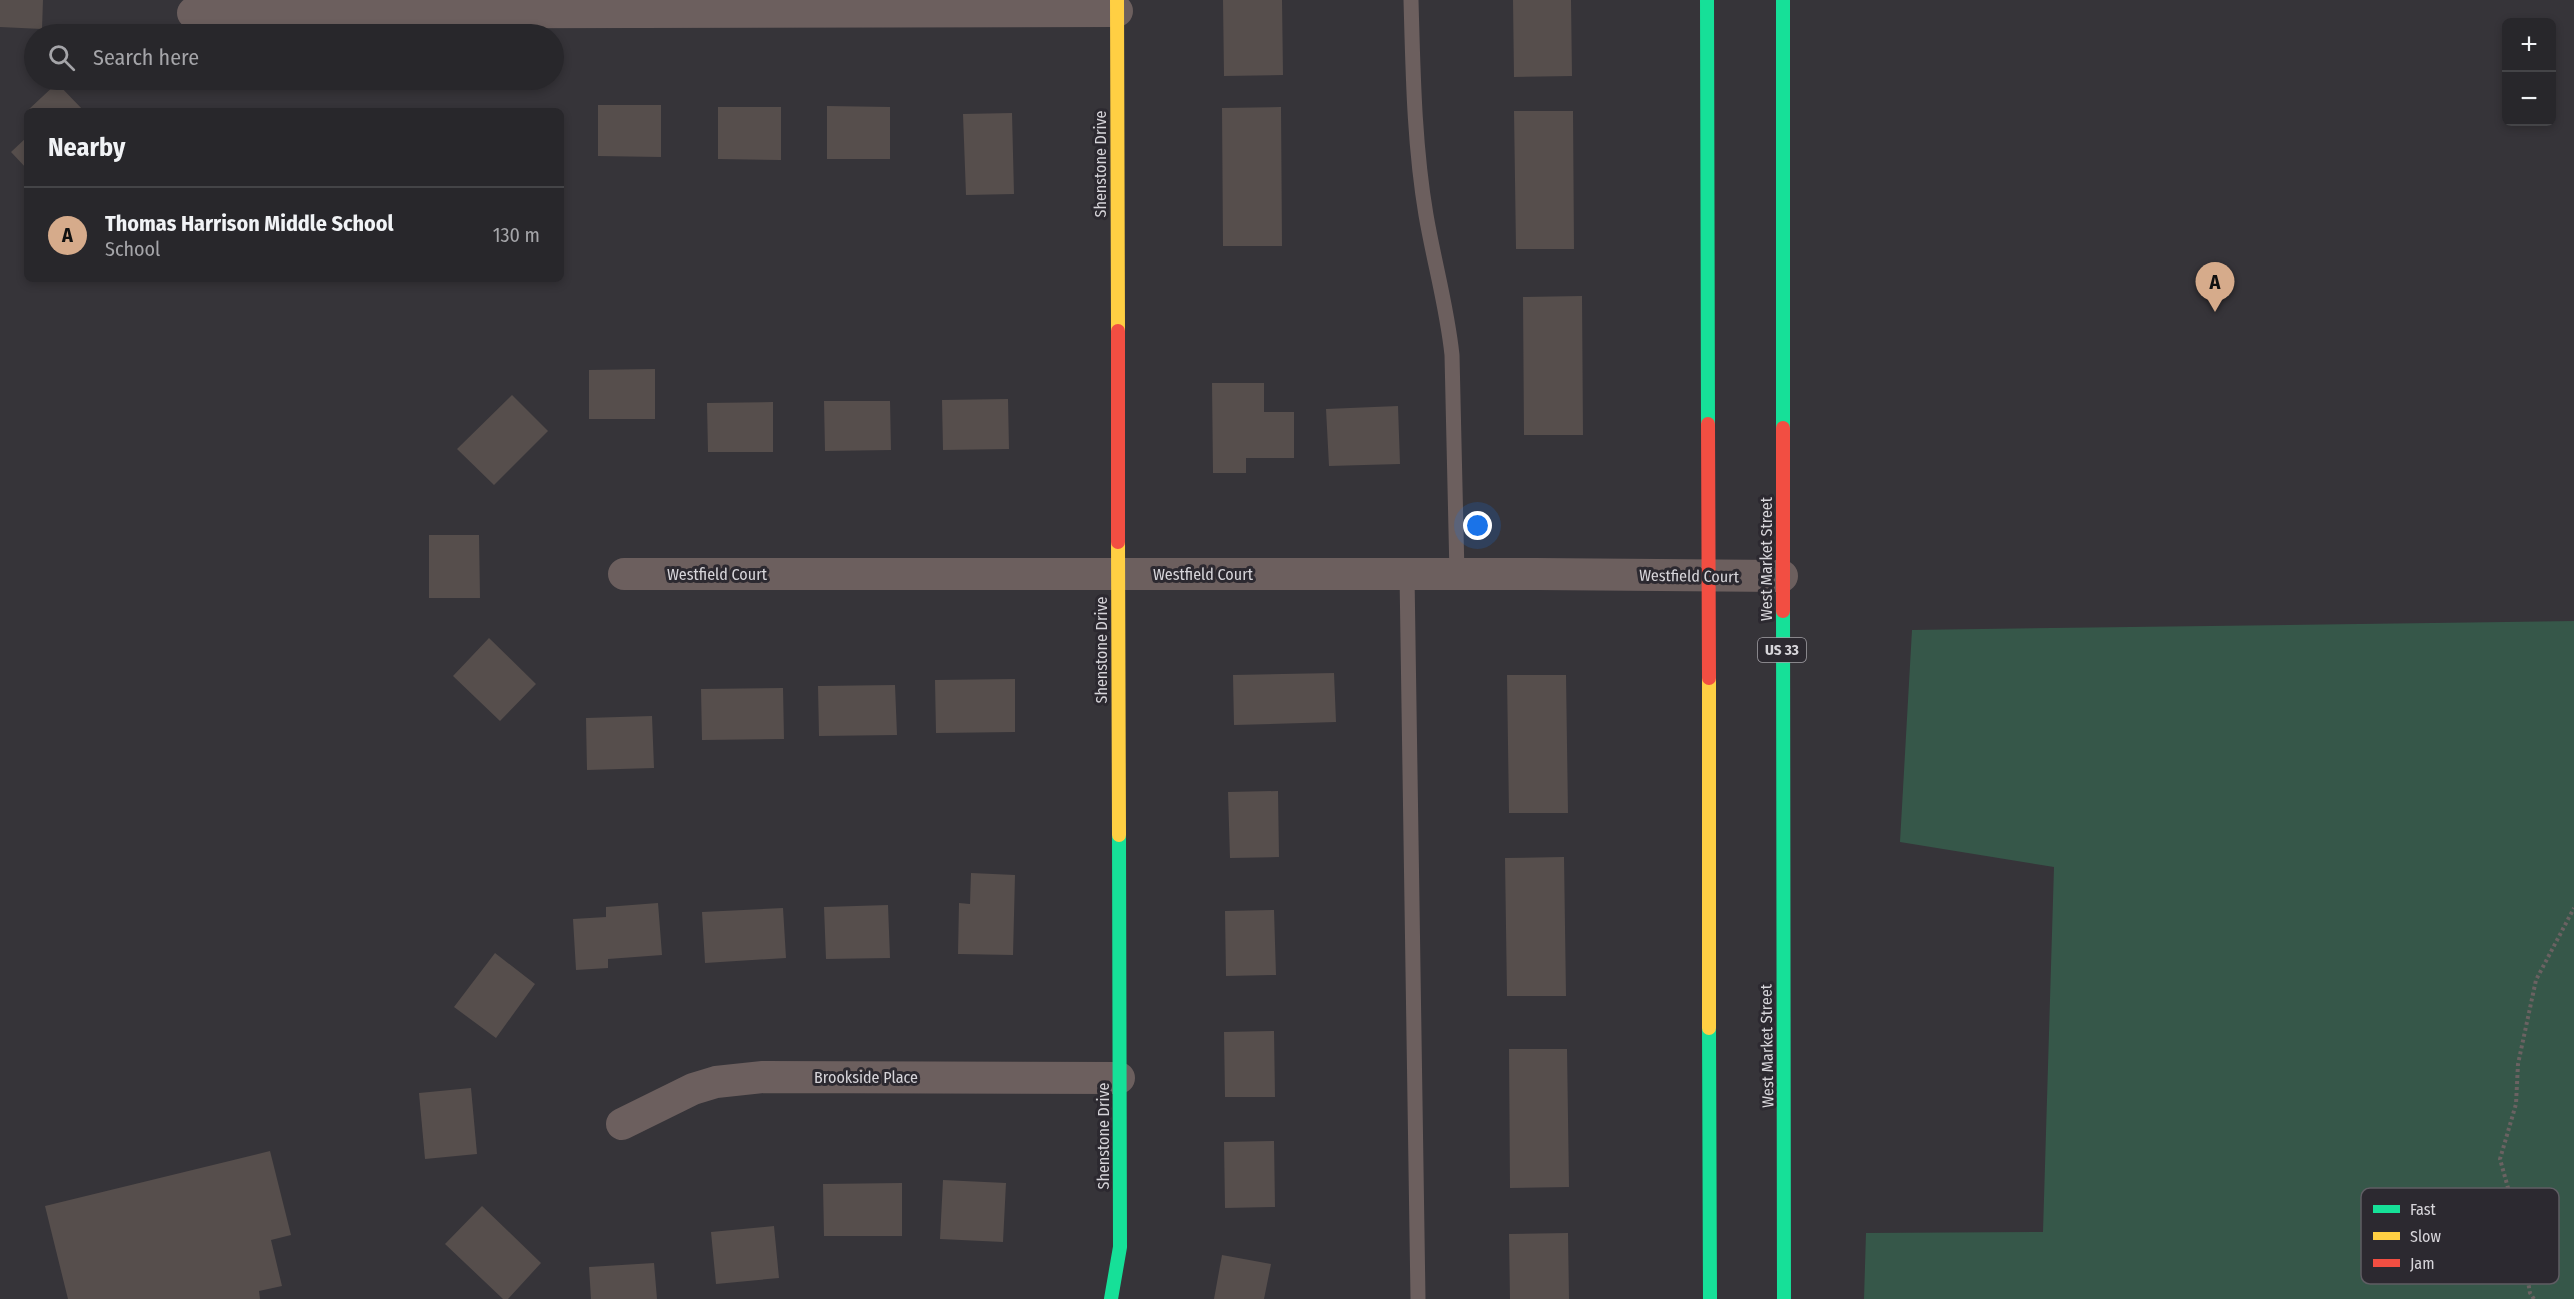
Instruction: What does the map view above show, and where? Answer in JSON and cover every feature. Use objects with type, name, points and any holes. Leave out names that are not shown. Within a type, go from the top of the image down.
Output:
[{"type":"main road","points":[[1707,0],[1710,1299]]},
{"type":"main road","name":"West Market Street","points":[[1783,0],[1784,1299]]},
{"type":"main road","name":"Shenstone Drive","points":[[1111,1299],[1120,1247],[1117,5]]},
{"type":"street","points":[[193,14],[1117,5]]},
{"type":"street","name":"Westfield Court","points":[[624,574],[1118,573],[1782,576]]},
{"type":"street","name":"Brookside Place","points":[[622,1124],[693,1089],[716,1082],[763,1077],[1119,1078]]},
{"type":"lane","points":[[1411,0],[1412,64],[1426,216],[1449,321],[1452,355],[1457,574]]},
{"type":"lane","points":[[1407,574],[1418,1299]]},
{"type":"path","points":[[2508,1188],[2500,1159],[2516,1104],[2518,1064],[2536,980],[2574,908]]},
{"type":"path","points":[[2528,1284],[2534,1299]]},
{"type":"green space","points":[[2574,621],[2574,1299],[1864,1299],[1866,1233],[2043,1232],[2054,867],[1900,842],[1912,630]]},
{"type":"building","points":[[0,0],[43,0],[42,24],[24,24],[24,28],[0,27]]},
{"type":"building","points":[[1223,0],[1282,0],[1283,75],[1224,76]]},
{"type":"building","points":[[1513,0],[1571,0],[1572,76],[1514,77]]},
{"type":"building","points":[[50,90],[64,90],[81,108],[30,108]]},
{"type":"building","points":[[598,105],[661,105],[661,157],[598,156]]},
{"type":"building","points":[[827,106],[890,107],[890,159],[827,159]]},
{"type":"building","points":[[718,107],[781,107],[781,160],[718,159]]},
{"type":"building","points":[[1281,107],[1282,246],[1223,246],[1222,108]]},
{"type":"building","points":[[1514,111],[1573,111],[1574,249],[1516,249]]},
{"type":"building","points":[[1012,113],[1014,194],[966,195],[963,114]]},
{"type":"building","points":[[24,140],[24,166],[11,152]]},
{"type":"building","points":[[1582,296],[1583,435],[1524,435],[1523,297]]},
{"type":"building","points":[[655,369],[655,419],[589,419],[589,370]]},
{"type":"building","points":[[1212,383],[1264,383],[1264,412],[1294,412],[1294,458],[1246,458],[1246,473],[1213,473]]},
{"type":"building","points":[[512,395],[548,431],[494,485],[457,449]]},
{"type":"building","points":[[1008,399],[1009,449],[943,450],[942,400]]},
{"type":"building","points":[[824,401],[890,401],[891,450],[825,451]]},
{"type":"building","points":[[773,402],[773,452],[708,452],[707,403]]},
{"type":"building","points":[[1398,406],[1400,464],[1329,466],[1326,409]]},
{"type":"building","points":[[429,535],[479,535],[480,598],[429,598]]},
{"type":"building","points":[[489,638],[536,684],[500,721],[453,676]]},
{"type":"building","points":[[1334,673],[1336,722],[1234,725],[1233,675]]},
{"type":"building","points":[[1507,675],[1566,675],[1568,813],[1509,813]]},
{"type":"building","points":[[1015,679],[1015,732],[936,733],[935,680]]},
{"type":"building","points":[[895,685],[897,735],[819,736],[818,686]]},
{"type":"building","points":[[783,688],[784,739],[702,740],[701,689]]},
{"type":"building","points":[[652,716],[654,768],[587,770],[586,718]]},
{"type":"building","points":[[1278,791],[1279,857],[1230,858],[1228,792]]},
{"type":"building","points":[[1564,857],[1566,996],[1507,996],[1505,858]]},
{"type":"building","points":[[971,873],[1015,875],[1013,955],[958,954],[959,903],[970,904]]},
{"type":"building","points":[[658,903],[662,955],[608,959],[608,968],[576,970],[573,919],[606,917],[606,907]]},
{"type":"building","points":[[888,905],[890,958],[826,959],[824,907]]},
{"type":"building","points":[[783,908],[786,958],[705,963],[702,912]]},
{"type":"building","points":[[1274,910],[1276,975],[1226,976],[1225,911]]},
{"type":"building","points":[[495,953],[535,984],[496,1038],[454,1007]]},
{"type":"building","points":[[1274,1031],[1275,1097],[1225,1097],[1224,1032]]},
{"type":"building","points":[[1509,1049],[1567,1049],[1569,1187],[1510,1188]]},
{"type":"building","points":[[471,1088],[477,1154],[425,1159],[419,1093]]},
{"type":"building","points":[[1274,1141],[1275,1207],[1225,1208],[1224,1142]]},
{"type":"building","points":[[270,1151],[291,1235],[271,1240],[282,1286],[259,1291],[260,1299],[68,1299],[45,1206]]},
{"type":"building","points":[[943,1180],[1006,1183],[1003,1242],[940,1239]]},
{"type":"building","points":[[902,1183],[902,1236],[824,1236],[823,1184]]},
{"type":"building","points":[[482,1206],[541,1263],[508,1299],[503,1299],[445,1244]]},
{"type":"building","points":[[774,1226],[779,1278],[716,1284],[711,1232]]},
{"type":"building","points":[[1568,1233],[1569,1299],[1510,1299],[1509,1234]]},
{"type":"building","points":[[1222,1255],[1271,1264],[1264,1299],[1214,1299]]},
{"type":"building","points":[[654,1263],[657,1299],[591,1299],[589,1267]]},
{"type":"traffic: fast","points":[[1707,0],[1708,424]]},
{"type":"traffic: fast","points":[[1783,0],[1783,428]]},
{"type":"traffic: fast","points":[[1783,611],[1784,1299]]},
{"type":"traffic: fast","points":[[1111,1299],[1120,1247],[1119,835]]},
{"type":"traffic: fast","points":[[1709,1028],[1710,1299]]},
{"type":"traffic: slow","points":[[1117,0],[1118,331]]},
{"type":"traffic: slow","points":[[1118,542],[1119,835]]},
{"type":"traffic: slow","points":[[1709,678],[1709,1028]]},
{"type":"traffic: jam","points":[[1118,331],[1118,542]]},
{"type":"traffic: jam","points":[[1708,424],[1709,678]]},
{"type":"traffic: jam","points":[[1783,428],[1783,611]]},
{"type":"place","name":"Thomas Harrison Middle School","points":[[2215,312]]}]
